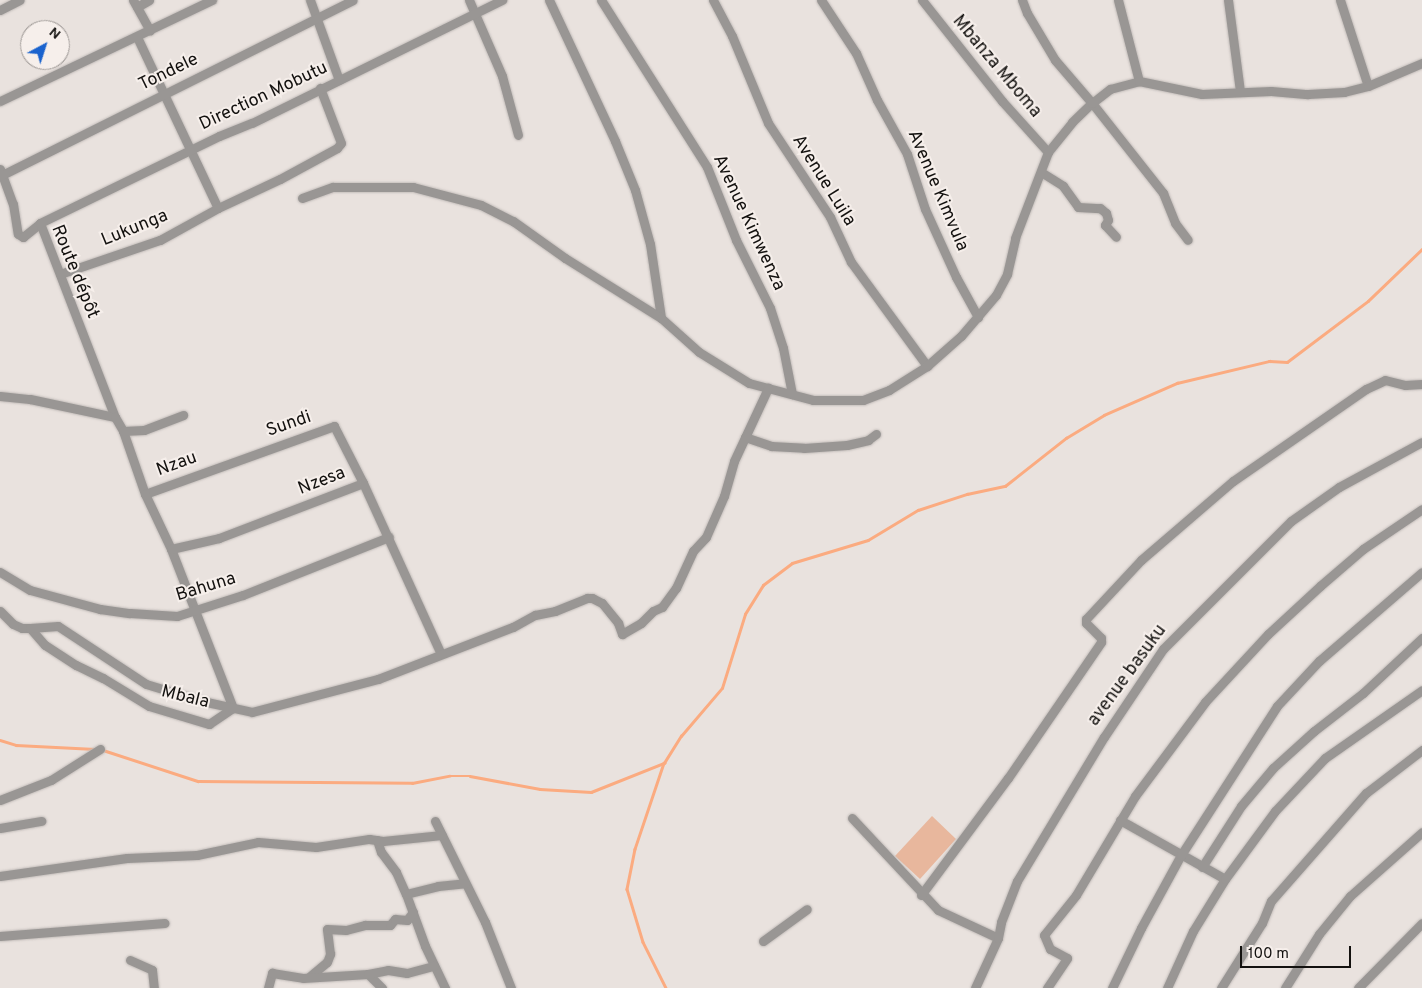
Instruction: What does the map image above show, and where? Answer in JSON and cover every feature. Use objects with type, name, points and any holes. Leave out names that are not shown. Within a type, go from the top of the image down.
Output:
[{"type":"street","points":[[0,10],[20,0]]},
{"type":"street","points":[[149,0],[135,3],[150,31]]},
{"type":"street","points":[[0,101],[212,0]]},
{"type":"street","points":[[310,0],[339,80]]},
{"type":"street","name":"Tondele","points":[[1,173],[353,0]]},
{"type":"street","points":[[469,0],[502,76],[518,135]]},
{"type":"street","name":"Direction Mobutu","points":[[40,223],[191,150],[252,123],[502,0]]},
{"type":"street","points":[[549,0],[615,141],[635,190],[650,244],[661,318]]},
{"type":"street","name":"Avenue Kimwenza","points":[[601,0],[707,167],[736,240],[770,308],[784,348],[792,394]]},
{"type":"street","name":"Avenue Luila","points":[[713,0],[732,36],[768,123],[830,218],[851,262],[927,366]]},
{"type":"street","name":"Avenue Kimvula","points":[[821,0],[856,53],[877,100],[907,154],[925,209],[956,277],[978,317]]},
{"type":"street","name":"Mbanza Mboma","points":[[922,0],[972,65],[1048,152]]},
{"type":"street","points":[[1022,0],[1027,13],[1055,60],[1092,102],[1163,193],[1175,223],[1188,240]]},
{"type":"street","points":[[1118,0],[1138,81]]},
{"type":"street","points":[[1228,0],[1240,91]]},
{"type":"street","points":[[1341,0],[1368,86]]},
{"type":"street","points":[[137,37],[218,208]]},
{"type":"street","points":[[302,198],[332,186],[413,187],[481,205],[513,221],[565,258],[661,318],[700,352],[749,383],[813,400],[863,400],[889,390],[927,366],[961,336],[996,295],[1007,274],[1015,238],[1048,152],[1072,122],[1092,102],[1115,87],[1138,81],[1202,94],[1240,91],[1313,94],[1344,92],[1368,86],[1422,63]]},
{"type":"street","name":"Lukunga","points":[[60,274],[160,240],[218,208],[280,179],[338,148],[341,143],[320,88]]},
{"type":"street","points":[[1040,172],[1063,186],[1078,207],[1100,208],[1106,213],[1108,220],[1105,225],[1116,237]]},
{"type":"street","name":"Route dépôt","points":[[1,173],[13,204],[18,234],[23,237],[40,223],[116,417]]},
{"type":"street","points":[[921,895],[1008,778],[1101,642],[1101,638],[1086,622],[1086,619],[1141,560],[1232,481],[1366,389],[1386,380],[1406,385],[1422,384]]},
{"type":"street","points":[[768,388],[745,437],[771,446],[804,448],[847,445],[868,440],[876,434]]},
{"type":"street","points":[[0,396],[30,399],[116,417]]},
{"type":"street","points":[[123,431],[144,430],[183,416]]},
{"type":"street","name":"Nzau","points":[[116,417],[123,431],[145,494],[254,454]]},
{"type":"street","name":"Sundi","points":[[254,454],[334,426],[363,483]]},
{"type":"street","name":"Mbala","points":[[0,611],[14,624],[22,628],[30,628],[45,645],[76,665],[104,678],[149,706],[209,724],[233,708],[252,712],[273,704],[313,697],[378,679],[513,627],[535,615],[555,611],[587,598],[592,598],[602,604],[618,623],[622,634],[641,623],[665,604],[678,586],[694,549],[706,537],[724,496],[734,461],[745,437]]},
{"type":"street","name":"avenue basuku","points":[[975,988],[998,938],[1000,922],[1017,881],[1104,736],[1163,649],[1291,521],[1339,486],[1422,442]]},
{"type":"street","name":"Nzesa","points":[[171,549],[219,538],[363,483],[441,654]]},
{"type":"street","points":[[30,628],[58,626],[146,684],[233,708],[233,703],[193,610],[171,549],[145,494]]},
{"type":"street","points":[[1047,988],[1067,958],[1050,949],[1044,935],[1076,895],[1135,796],[1208,698],[1268,634],[1320,586],[1364,549],[1422,509]]},
{"type":"street","name":"Bahuna","points":[[0,572],[30,590],[100,609],[177,616],[243,595],[389,537]]},
{"type":"street","points":[[1112,988],[1140,928],[1181,855],[1280,701],[1319,661],[1422,572]]},
{"type":"street","points":[[1202,867],[1241,806],[1274,768],[1314,732],[1363,693],[1422,638]]},
{"type":"street","points":[[1168,988],[1193,931],[1225,879],[1275,811],[1325,758],[1422,690]]},
{"type":"street","points":[[0,800],[51,780],[100,749]]},
{"type":"street","points":[[1222,988],[1262,923],[1271,901],[1366,793],[1422,750]]},
{"type":"street","points":[[852,818],[921,895],[938,910],[998,938]]},
{"type":"street","points":[[1120,820],[1225,879]]},
{"type":"street","points":[[0,828],[41,821]]},
{"type":"street","points":[[435,821],[485,922],[504,964],[511,988]]},
{"type":"street","points":[[1285,988],[1319,934],[1350,896],[1422,832]]},
{"type":"street","points":[[0,876],[127,858],[197,855],[258,842],[316,847],[369,839],[383,841],[442,834]]},
{"type":"street","points":[[377,840],[381,852],[396,872],[434,966],[445,988]]},
{"type":"street","points":[[406,894],[438,886],[465,883]]},
{"type":"street","points":[[762,942],[807,908]]},
{"type":"street","points":[[308,977],[327,962],[330,954],[327,929],[346,930],[365,925],[390,925],[395,920],[407,920],[413,912]]},
{"type":"street","points":[[0,936],[164,923]]},
{"type":"street","points":[[1358,988],[1422,924]]},
{"type":"street","points":[[130,960],[152,970],[154,988]]},
{"type":"street","points":[[268,988],[272,973],[308,977],[368,974],[388,970],[407,973],[434,966]]},
{"type":"street","points":[[368,974],[382,988]]},
{"type":"shaded area","points":[[932,816],[956,839],[920,879],[895,856]]},
{"type":"waterway","points":[[103,750],[198,781],[412,783],[449,776],[470,776],[540,789],[591,792],[664,763],[681,736],[722,688],[745,614],[763,585],[792,563],[868,540],[918,510],[967,494],[1005,486],[1066,438],[1104,415],[1177,383],[1269,361],[1287,362],[1368,301],[1422,249]]},
{"type":"waterway","points":[[0,740],[16,745],[95,749]]},
{"type":"waterway","points":[[664,763],[635,849],[627,889],[643,942],[666,988]]}]
